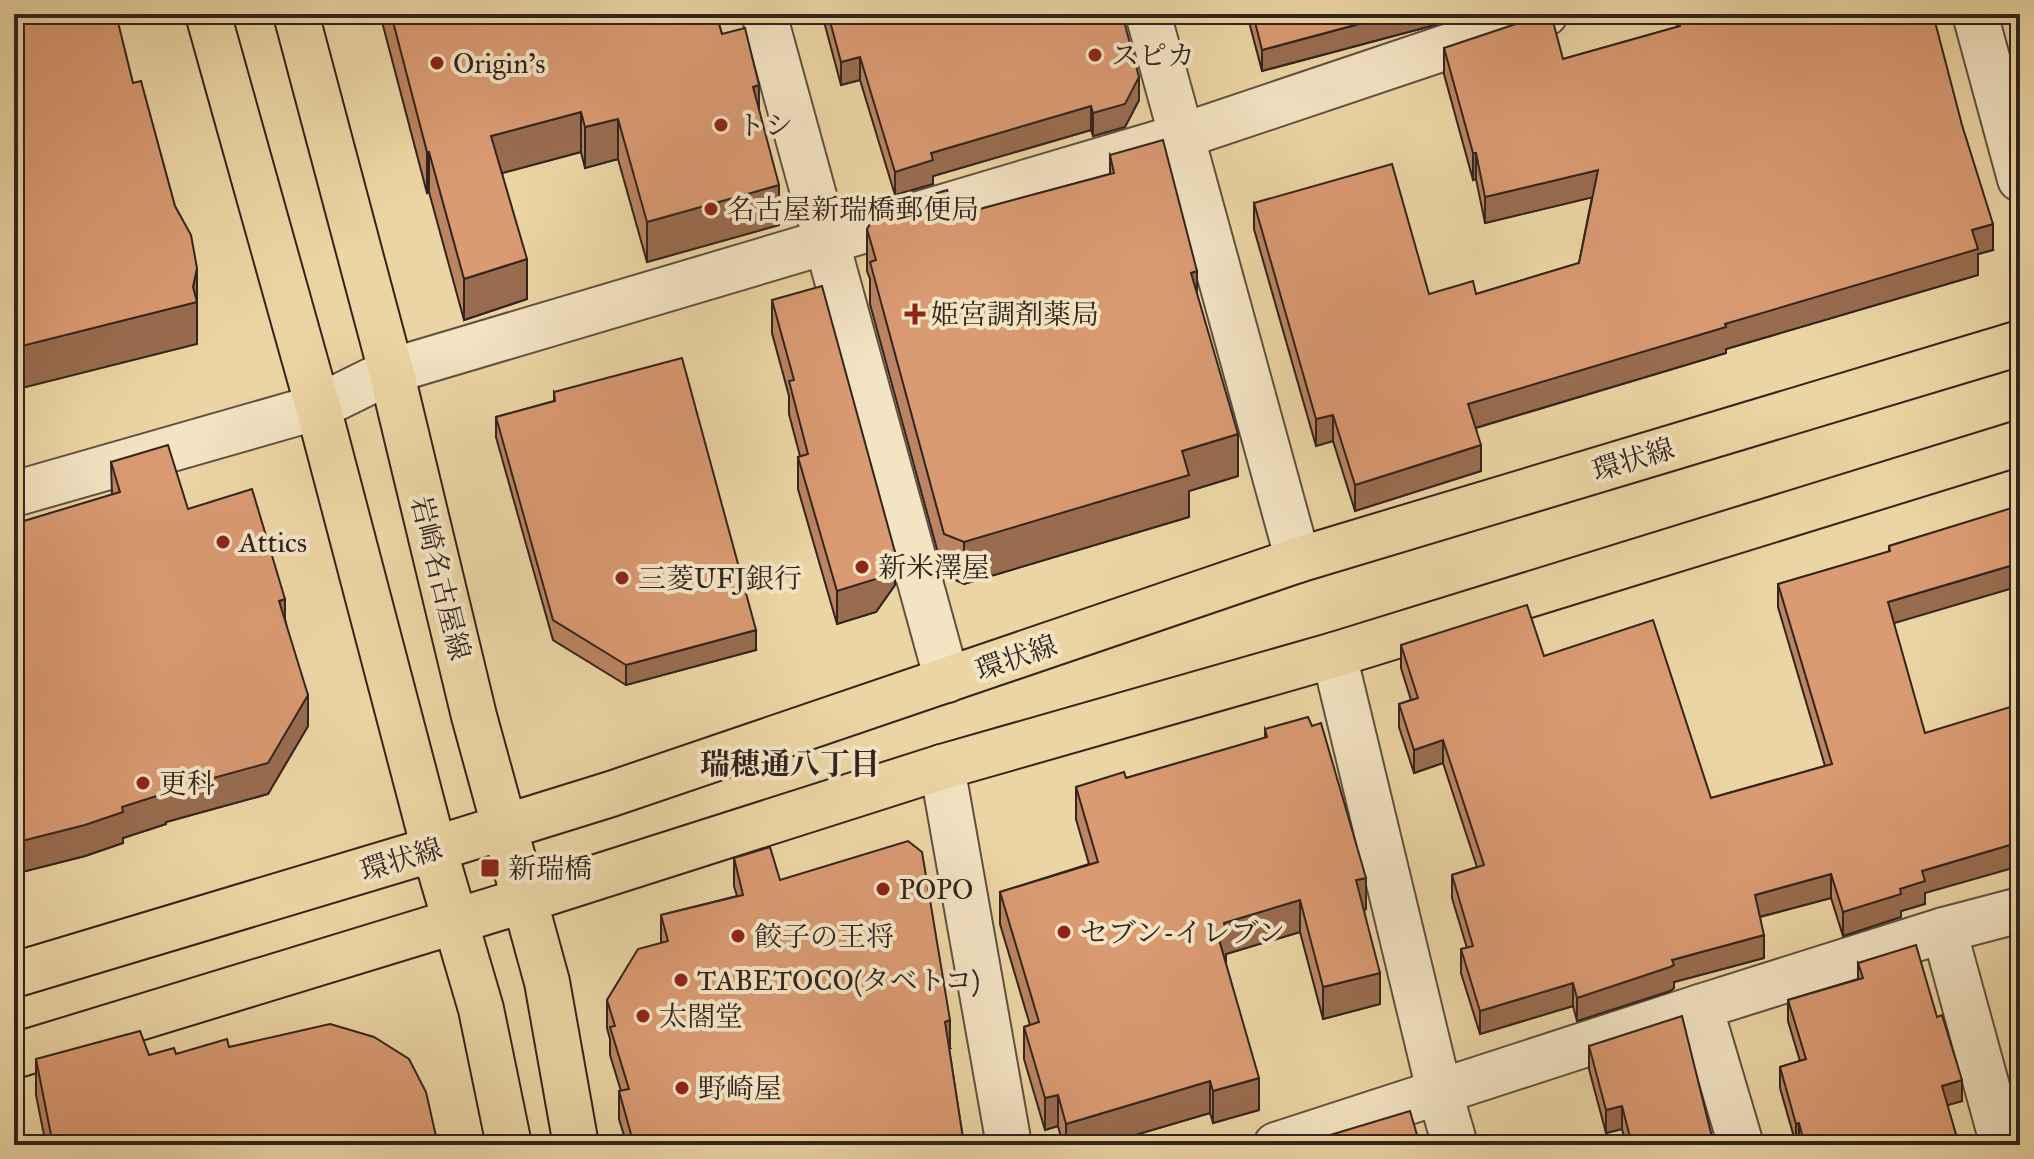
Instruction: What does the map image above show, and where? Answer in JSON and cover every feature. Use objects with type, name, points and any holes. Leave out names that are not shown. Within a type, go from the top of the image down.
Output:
[{"type":"main road","points":[[208,14],[318,407],[434,849],[481,1009],[509,1145]]},
{"type":"main road","name":"岩崎名古屋線","points":[[296,14],[391,371],[474,716],[547,982],[576,1145]]},
{"type":"main road","name":"環状線","points":[[14,975],[611,794],[1298,560],[2020,343]]},
{"type":"main road","points":[[14,1056],[525,900],[942,767],[1334,655],[2020,443]]},
{"type":"street","points":[[764,14],[947,680]]},
{"type":"street","points":[[1148,14],[1298,560]]},
{"type":"street","points":[[14,494],[318,407],[391,371],[1182,136],[1545,14]]},
{"type":"street","points":[[1975,14],[2020,179]]},
{"type":"street","points":[[1334,655],[1455,1145]]},
{"type":"street","points":[[942,767],[1009,1145]]},
{"type":"street","points":[[1276,1145],[1700,1007],[1944,930],[2020,910]]},
{"type":"street","points":[[1944,930],[2003,1145]]},
{"type":"street","points":[[1700,1007],[1741,1145]]},
{"type":"building","points":[[14,14],[116,14],[133,83],[141,81],[175,206],[191,235],[197,268],[193,287],[197,302],[14,348]]},
{"type":"building","points":[[391,14],[716,14],[722,34],[745,28],[759,85],[753,87],[779,185],[647,222],[618,119],[585,127],[581,112],[491,136],[527,259],[464,279]]},
{"type":"building","points":[[828,14],[1122,14],[1139,77],[1125,104],[1093,113],[1091,106],[931,153],[933,160],[895,172],[860,57],[841,62]]},
{"type":"building","points":[[1253,14],[1396,14],[1262,50]]},
{"type":"building","points":[[1551,14],[1563,59],[1680,26],[1677,18],[1691,14],[1933,14],[1962,125],[1993,224],[1972,230],[1978,249],[1468,404],[1481,445],[1355,485],[1333,415],[1316,419],[1254,203],[1392,164],[1429,294],[1473,281],[1476,294],[1579,263],[1598,170],[1485,197],[1476,153],[1473,153],[1444,48]]},
{"type":"building","points":[[1163,140],[1197,271],[1191,273],[1238,434],[1182,451],[1189,475],[964,542],[944,534],[870,262],[876,260],[867,229],[878,211],[947,190],[954,216],[1114,173],[1110,155]]},
{"type":"building","points":[[822,286],[895,552],[876,579],[837,591],[798,457],[808,454],[789,381],[794,380],[772,300]]},
{"type":"building","points":[[682,358],[756,630],[626,665],[553,620],[496,417],[555,401],[554,392]]},
{"type":"building","points":[[168,445],[188,509],[252,489],[285,599],[279,601],[308,695],[268,763],[166,791],[122,807],[123,812],[85,825],[14,843],[14,524],[120,492],[111,462]]},
{"type":"building","points":[[2020,502],[2020,563],[1888,602],[1925,733],[2020,704],[2020,842],[1922,871],[1925,881],[1900,889],[1901,894],[1843,912],[1831,874],[1755,895],[1764,935],[1672,960],[1674,965],[1670,967],[1577,998],[1573,983],[1480,1011],[1461,949],[1473,946],[1452,875],[1484,865],[1443,740],[1414,750],[1399,704],[1418,698],[1401,645],[1527,605],[1544,656],[1653,620],[1711,798],[1832,764],[1778,584],[1890,551],[1889,546],[2015,507],[2014,504]]},
{"type":"building","points":[[1308,717],[1312,726],[1321,723],[1366,878],[1356,880],[1380,973],[1323,987],[1300,900],[1224,923],[1226,933],[1218,936],[1259,1078],[1213,1091],[1210,1081],[1066,1124],[1058,1095],[1045,1098],[1024,1027],[1039,1022],[1000,892],[1098,862],[1076,787],[1124,772],[1126,778],[1267,737],[1265,729]]},
{"type":"building","points":[[908,841],[922,852],[950,1020],[945,1022],[964,1145],[634,1145],[619,1091],[629,1089],[610,1027],[615,1026],[607,1000],[638,949],[668,941],[661,915],[743,895],[734,858],[770,847],[780,880]]},
{"type":"building","points":[[1916,945],[1937,1017],[1942,1015],[1962,1080],[1942,1086],[1959,1145],[1805,1145],[1780,1067],[1806,1059],[1788,1000],[1863,978],[1858,963]]},
{"type":"building","points":[[1682,1016],[1714,1145],[1632,1145],[1622,1106],[1606,1110],[1589,1046]]},
{"type":"building","points":[[330,1024],[374,1037],[409,1059],[426,1092],[438,1145],[53,1145],[36,1059],[140,1031],[149,1055],[174,1048],[176,1054],[227,1039],[229,1047]]},
{"type":"building","points":[[1410,1111],[1420,1145],[1297,1145]]},
{"type":"place","name":"スピカ","points":[[1095,55]]},
{"type":"place","name":"Origin's","points":[[437,63]]},
{"type":"place","name":"トシ","points":[[721,125]]},
{"type":"place","name":"名古屋新瑞橋郵便局","points":[[711,209]]},
{"type":"place","name":"姫宮調剤薬局","points":[[915,314]]},
{"type":"place","name":"Attics","points":[[223,542]]},
{"type":"place","name":"新米澤屋","points":[[862,567]]},
{"type":"place","name":"三菱UFJ銀行","points":[[622,578]]},
{"type":"place","name":"更科","points":[[143,783]]},
{"type":"place","name":"新瑞橋","points":[[490,868]]},
{"type":"place","name":"POPO","points":[[883,889]]},
{"type":"place","name":"セブン-イレブン","points":[[1064,932]]},
{"type":"place","name":"餃子の王将","points":[[738,936]]},
{"type":"place","name":"TABETOCO(タベトコ)","points":[[681,980]]},
{"type":"place","name":"太閤堂","points":[[643,1016]]},
{"type":"place","name":"野崎屋","points":[[682,1088]]},
{"type":"district","name":"瑞穂通八丁目","points":[[790,764]]}]
